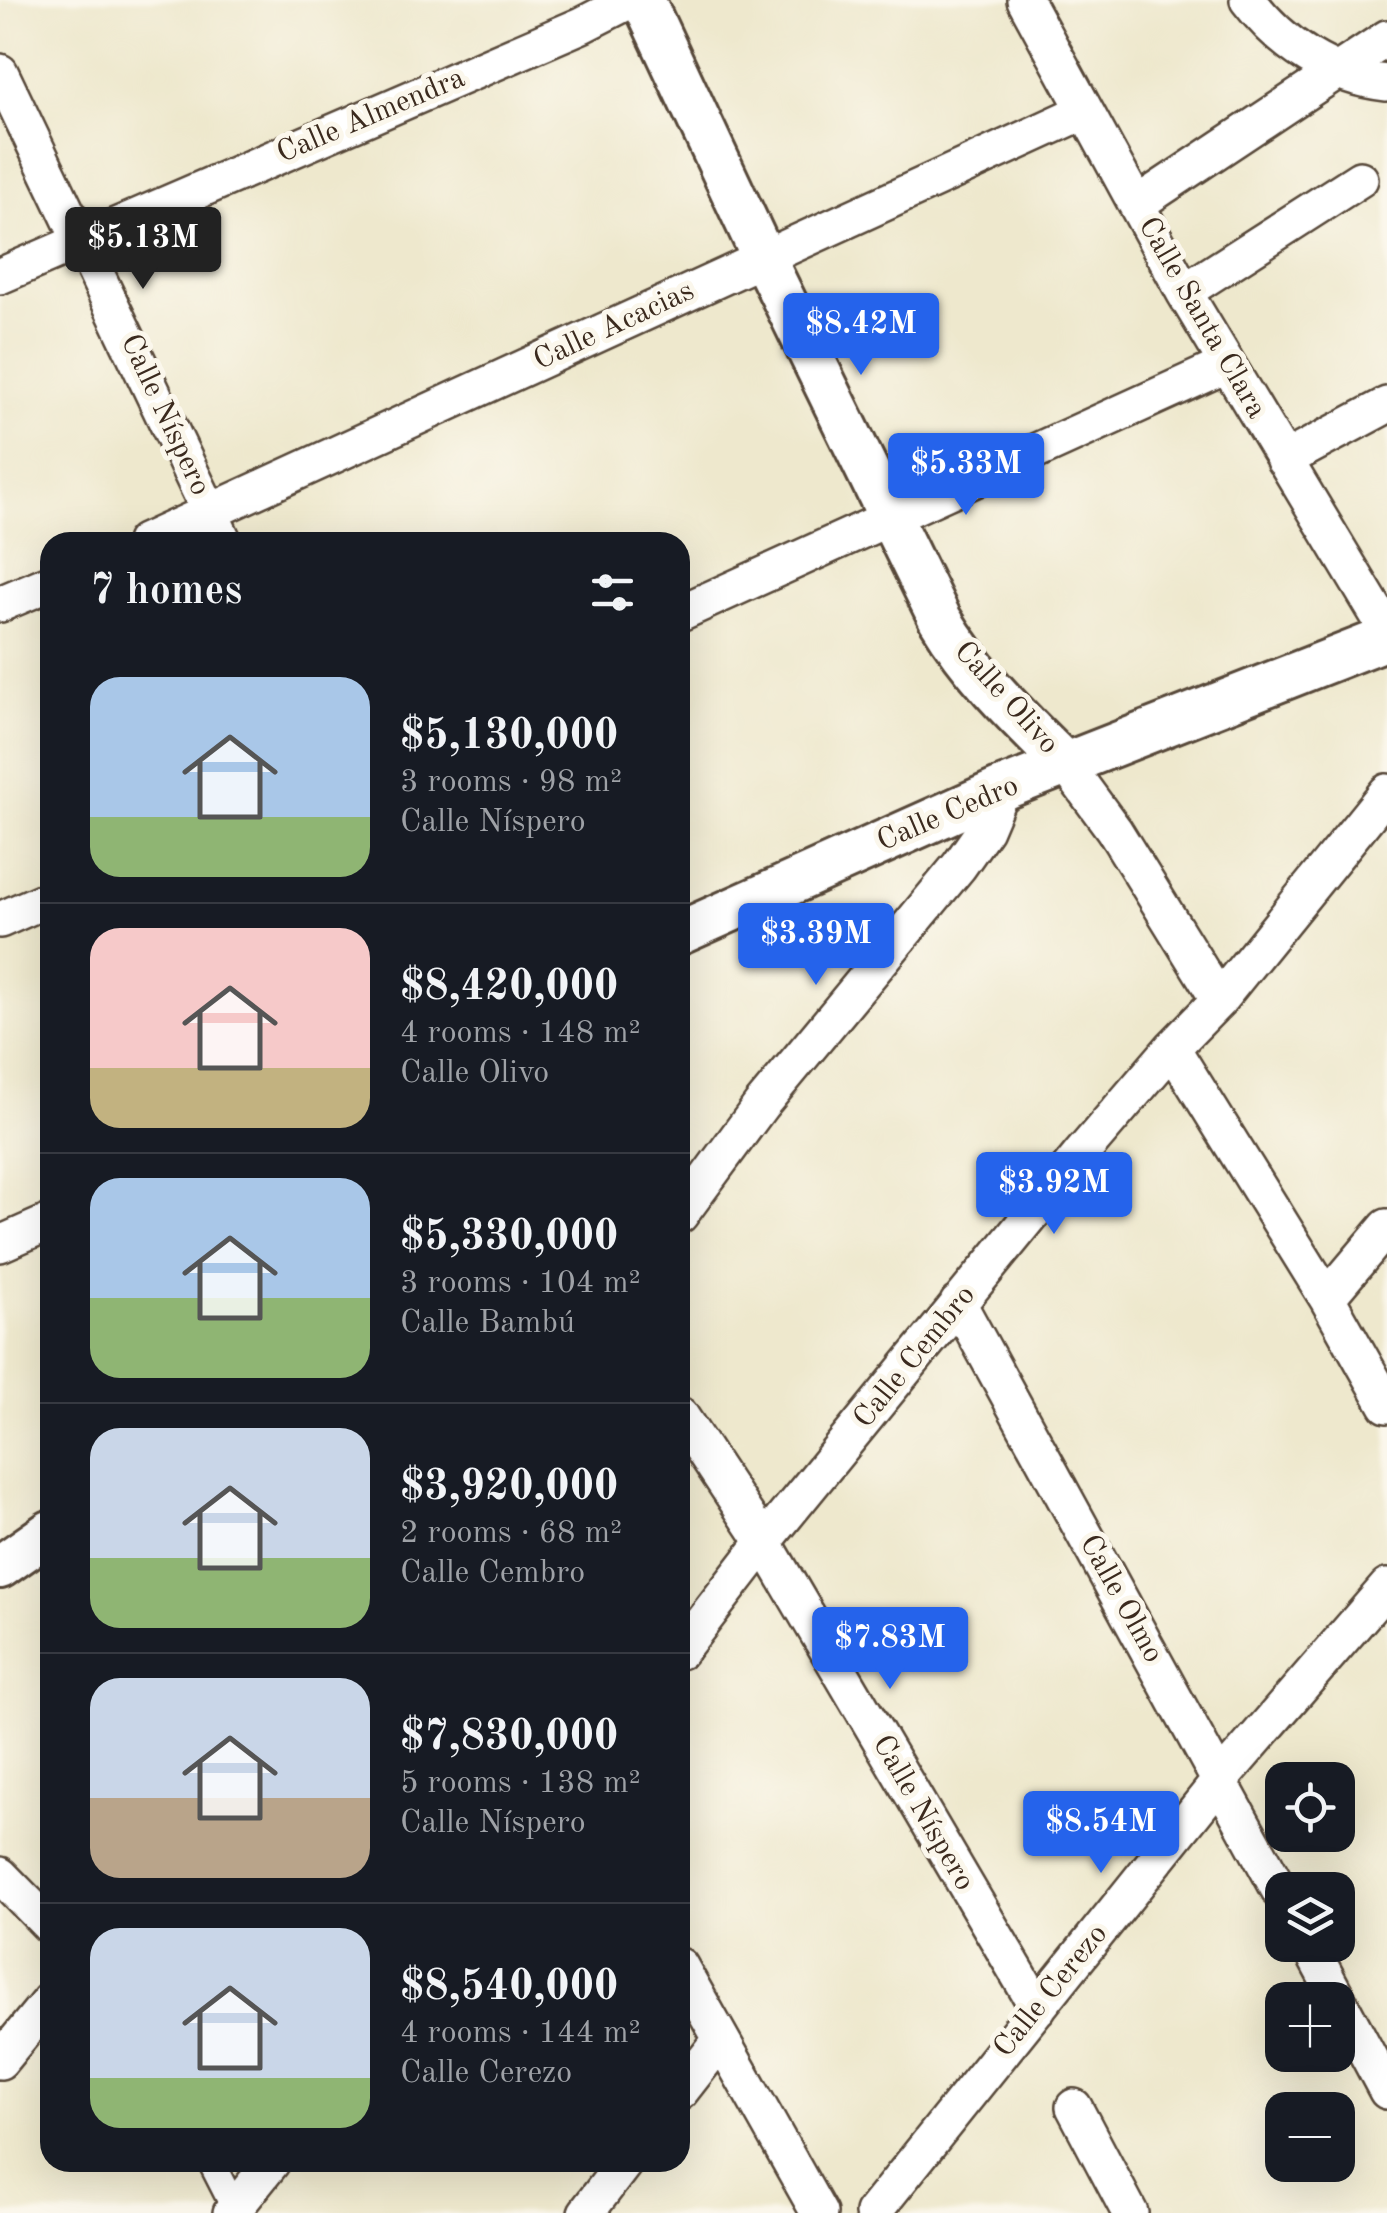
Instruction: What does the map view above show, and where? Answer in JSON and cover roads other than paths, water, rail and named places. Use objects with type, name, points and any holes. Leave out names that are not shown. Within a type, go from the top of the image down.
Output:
[{"type":"street","name":"Calle Almendra","points":[[0,276],[631,0]]},
{"type":"street","name":"Calle Olivo","points":[[643,0],[888,518],[963,657],[992,692],[1067,766],[1114,830],[1219,1000]]},
{"type":"street","name":"Calle Santa Clara","points":[[1026,0],[1184,292],[1387,634]]},
{"type":"street","points":[[1248,0],[1262,20],[1294,46],[1336,70],[1387,83]]},
{"type":"street","points":[[1138,204],[1387,38]]},
{"type":"street","name":"Calle Níspero","points":[[0,72],[217,528]]},
{"type":"street","name":"Calle Acacias","points":[[217,528],[762,256],[1086,112]]},
{"type":"street","points":[[1184,292],[1360,179]]},
{"type":"street","points":[[690,608],[1226,365]]},
{"type":"street","points":[[1284,460],[1387,405]]},
{"type":"street","points":[[0,604],[40,587]]},
{"type":"street","name":"Calle Cedro","points":[[690,929],[1002,789],[1387,634]]},
{"type":"street","points":[[690,1202],[762,1106],[958,866],[985,829],[1002,789]]},
{"type":"street","name":"Calle Cembro","points":[[690,1637],[958,1304],[1172,1048],[1219,1000],[1387,792]]},
{"type":"street","points":[[0,920],[40,902]]},
{"type":"street","points":[[1172,1048],[1327,1298],[1387,1405]]},
{"type":"street","points":[[0,1244],[40,1226]]},
{"type":"street","points":[[1327,1298],[1387,1227]]},
{"type":"street","name":"Calle Olmo","points":[[958,1304],[1270,1872]]},
{"type":"street","name":"Calle Níspero","points":[[690,1430],[764,1542],[1038,2008]]},
{"type":"street","points":[[0,1566],[40,1539]]},
{"type":"street","name":"Calle Cerezo","points":[[872,2213],[1221,1779],[1387,1588]]},
{"type":"street","points":[[0,1875],[40,1916]]},
{"type":"street","points":[[1318,1962],[1387,2092]]},
{"type":"street","points":[[690,1985],[819,2213]]},
{"type":"street","points":[[0,2061],[40,2012]]},
{"type":"street","points":[[690,2079],[720,2041]]},
{"type":"street","points":[[1074,2107],[1130,2213]]},
{"type":"street","points":[[216,2172],[234,2212],[264,2172]]},
{"type":"street","points":[[586,2213],[617,2172]]}]
